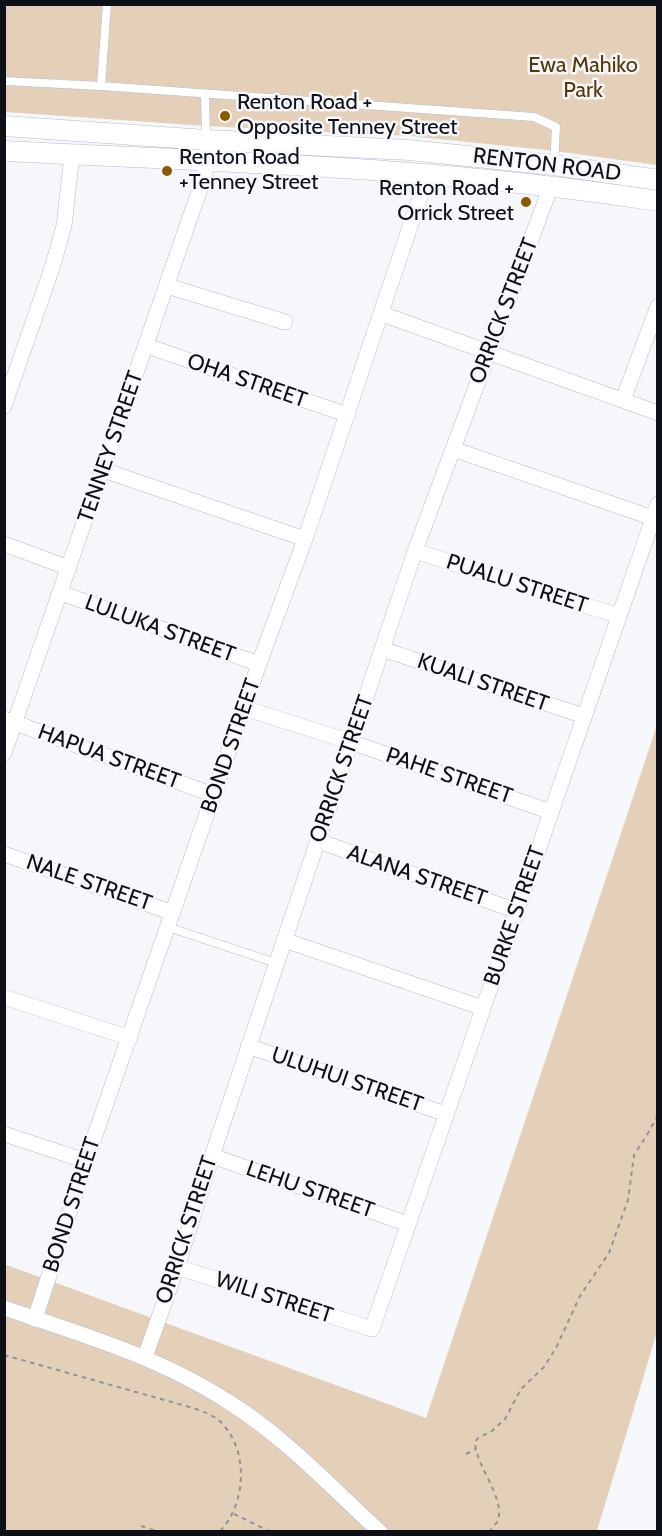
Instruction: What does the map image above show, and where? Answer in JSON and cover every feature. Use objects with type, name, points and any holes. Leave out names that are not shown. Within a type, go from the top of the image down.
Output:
[{"type":"street","name":"RENTON ROAD","points":[[4,126],[206,140],[386,149],[554,165],[657,180]]},
{"type":"street","name":"TENNEY STREET","points":[[4,753],[10,721],[61,593],[167,286],[208,161],[206,140]]},
{"type":"street","name":"RENTON ROAD","points":[[4,151],[428,173],[551,186],[657,201]]},
{"type":"street","points":[[4,406],[52,268],[64,226],[72,154]]},
{"type":"street","name":"BOND STREET","points":[[35,1318],[86,1161],[348,415],[428,173]]},
{"type":"street","name":"ORRICK STREET","points":[[145,1357],[415,551],[551,186]]},
{"type":"street","points":[[167,286],[285,322]]},
{"type":"street","points":[[623,400],[657,306]]},
{"type":"street","points":[[382,314],[657,412]]},
{"type":"street","name":"OHA STREET","points":[[147,346],[348,415]]},
{"type":"street","points":[[453,449],[655,511]]},
{"type":"street","points":[[103,470],[305,539]]},
{"type":"street","name":"BURKE STREET","points":[[372,1329],[655,511]]},
{"type":"street","points":[[4,544],[69,568]]},
{"type":"street","name":"PUALU STREET","points":[[415,551],[619,616]]},
{"type":"street","name":"LULUKA STREET","points":[[61,593],[259,664]]},
{"type":"street","name":"KUALI STREET","points":[[382,649],[584,716]]},
{"type":"street","name":"PAHE STREET","points":[[244,708],[351,742],[551,812]]},
{"type":"street","name":"HAPUA STREET","points":[[10,721],[214,795]]},
{"type":"street","name":"ALANA STREET","points":[[318,841],[517,911]]},
{"type":"street","name":"NALE STREET","points":[[4,854],[171,920]]},
{"type":"street","points":[[284,940],[483,1008]]},
{"type":"street","points":[[4,997],[130,1038]]},
{"type":"street","name":"ULUHUI STREET","points":[[249,1046],[446,1114]]},
{"type":"street","points":[[4,1134],[86,1161]]},
{"type":"street","name":"LEHU STREET","points":[[212,1156],[408,1224]]},
{"type":"street","name":"WILI STREET","points":[[177,1267],[372,1329]]},
{"type":"street","points":[[4,1308],[145,1357],[200,1385],[249,1416],[292,1451],[380,1532]]},
{"type":"lane","points":[[101,86],[107,4]]},
{"type":"lane","points":[[4,81],[534,117],[556,127],[554,165]]},
{"type":"lane","points":[[205,94],[206,140]]},
{"type":"lane","points":[[171,920],[276,963]]},
{"type":"path","points":[[489,1532],[497,1522],[498,1506],[475,1442],[499,1425],[521,1389],[544,1367],[556,1348],[580,1296],[609,1253],[627,1200],[634,1155],[657,1115]]},
{"type":"path","points":[[4,1355],[193,1408],[214,1416],[231,1435],[240,1461],[239,1491],[234,1514],[219,1532]]},
{"type":"path","points":[[466,1454],[476,1449]]},
{"type":"path","points":[[234,1514],[271,1532]]},
{"type":"path","points":[[141,1526],[159,1532]]},
{"type":"green space","name":"Ewa Mahiko Park","points":[[4,5],[657,5],[657,165],[555,151],[410,136],[206,126],[5,112]]},
{"type":"green space","points":[[657,725],[657,1332],[597,1531],[5,1531],[4,1264],[426,1418]]},
{"type":"place","name":"Renton Road + Opposite Tenney Street","points":[[225,116]]},
{"type":"place","name":"Renton Road +Tenney Street","points":[[167,171]]},
{"type":"place","name":"Renton Road + Orrick Street","points":[[526,202]]}]
